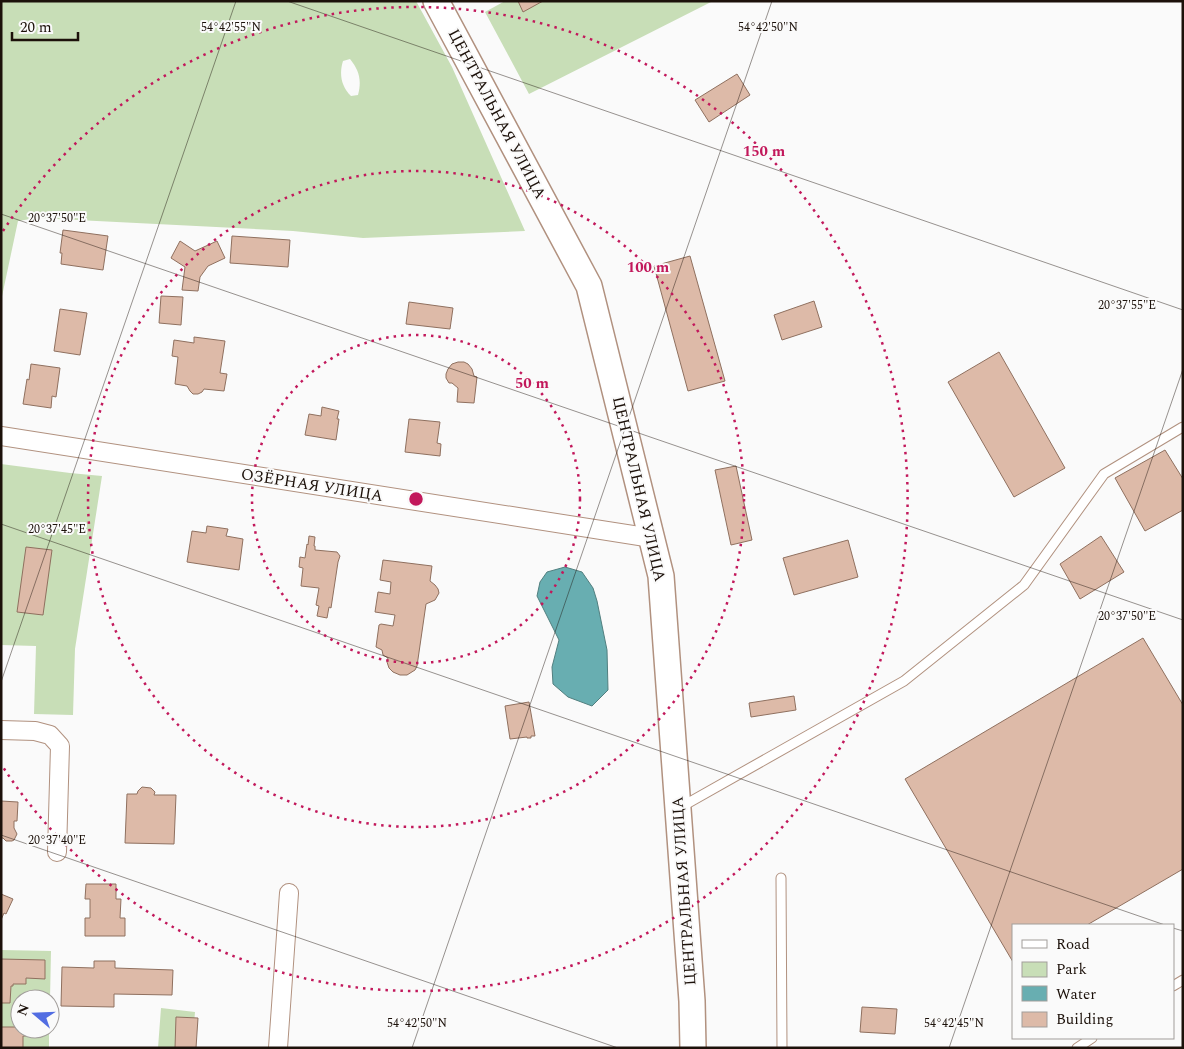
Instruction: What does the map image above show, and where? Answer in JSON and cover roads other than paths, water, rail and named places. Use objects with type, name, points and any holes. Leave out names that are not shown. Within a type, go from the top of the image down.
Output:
[{"type":"main road","name":"ЦЕНТРАЛЬНАЯ УЛИЦА","points":[[436,1],[589,286],[662,576],[692,1001],[693,1048]]},
{"type":"street","name":"ОЗЁРНАЯ УЛИЦА","points":[[1,436],[652,538]]},
{"type":"street","points":[[1,730],[35,731],[50,735],[60,746],[57,852]]},
{"type":"street","points":[[278,1048],[289,893]]},
{"type":"lane","points":[[678,808],[904,681],[1024,585],[1104,474],[1183,428]]},
{"type":"lane","points":[[781,878],[782,1048]]},
{"type":"lane","points":[[1076,1048],[1090,1039]]},
{"type":"water","points":[[565,567],[582,572],[593,588],[607,650],[608,690],[592,706],[568,697],[553,684],[552,667],[559,640],[537,596],[540,582],[547,572]]}]
